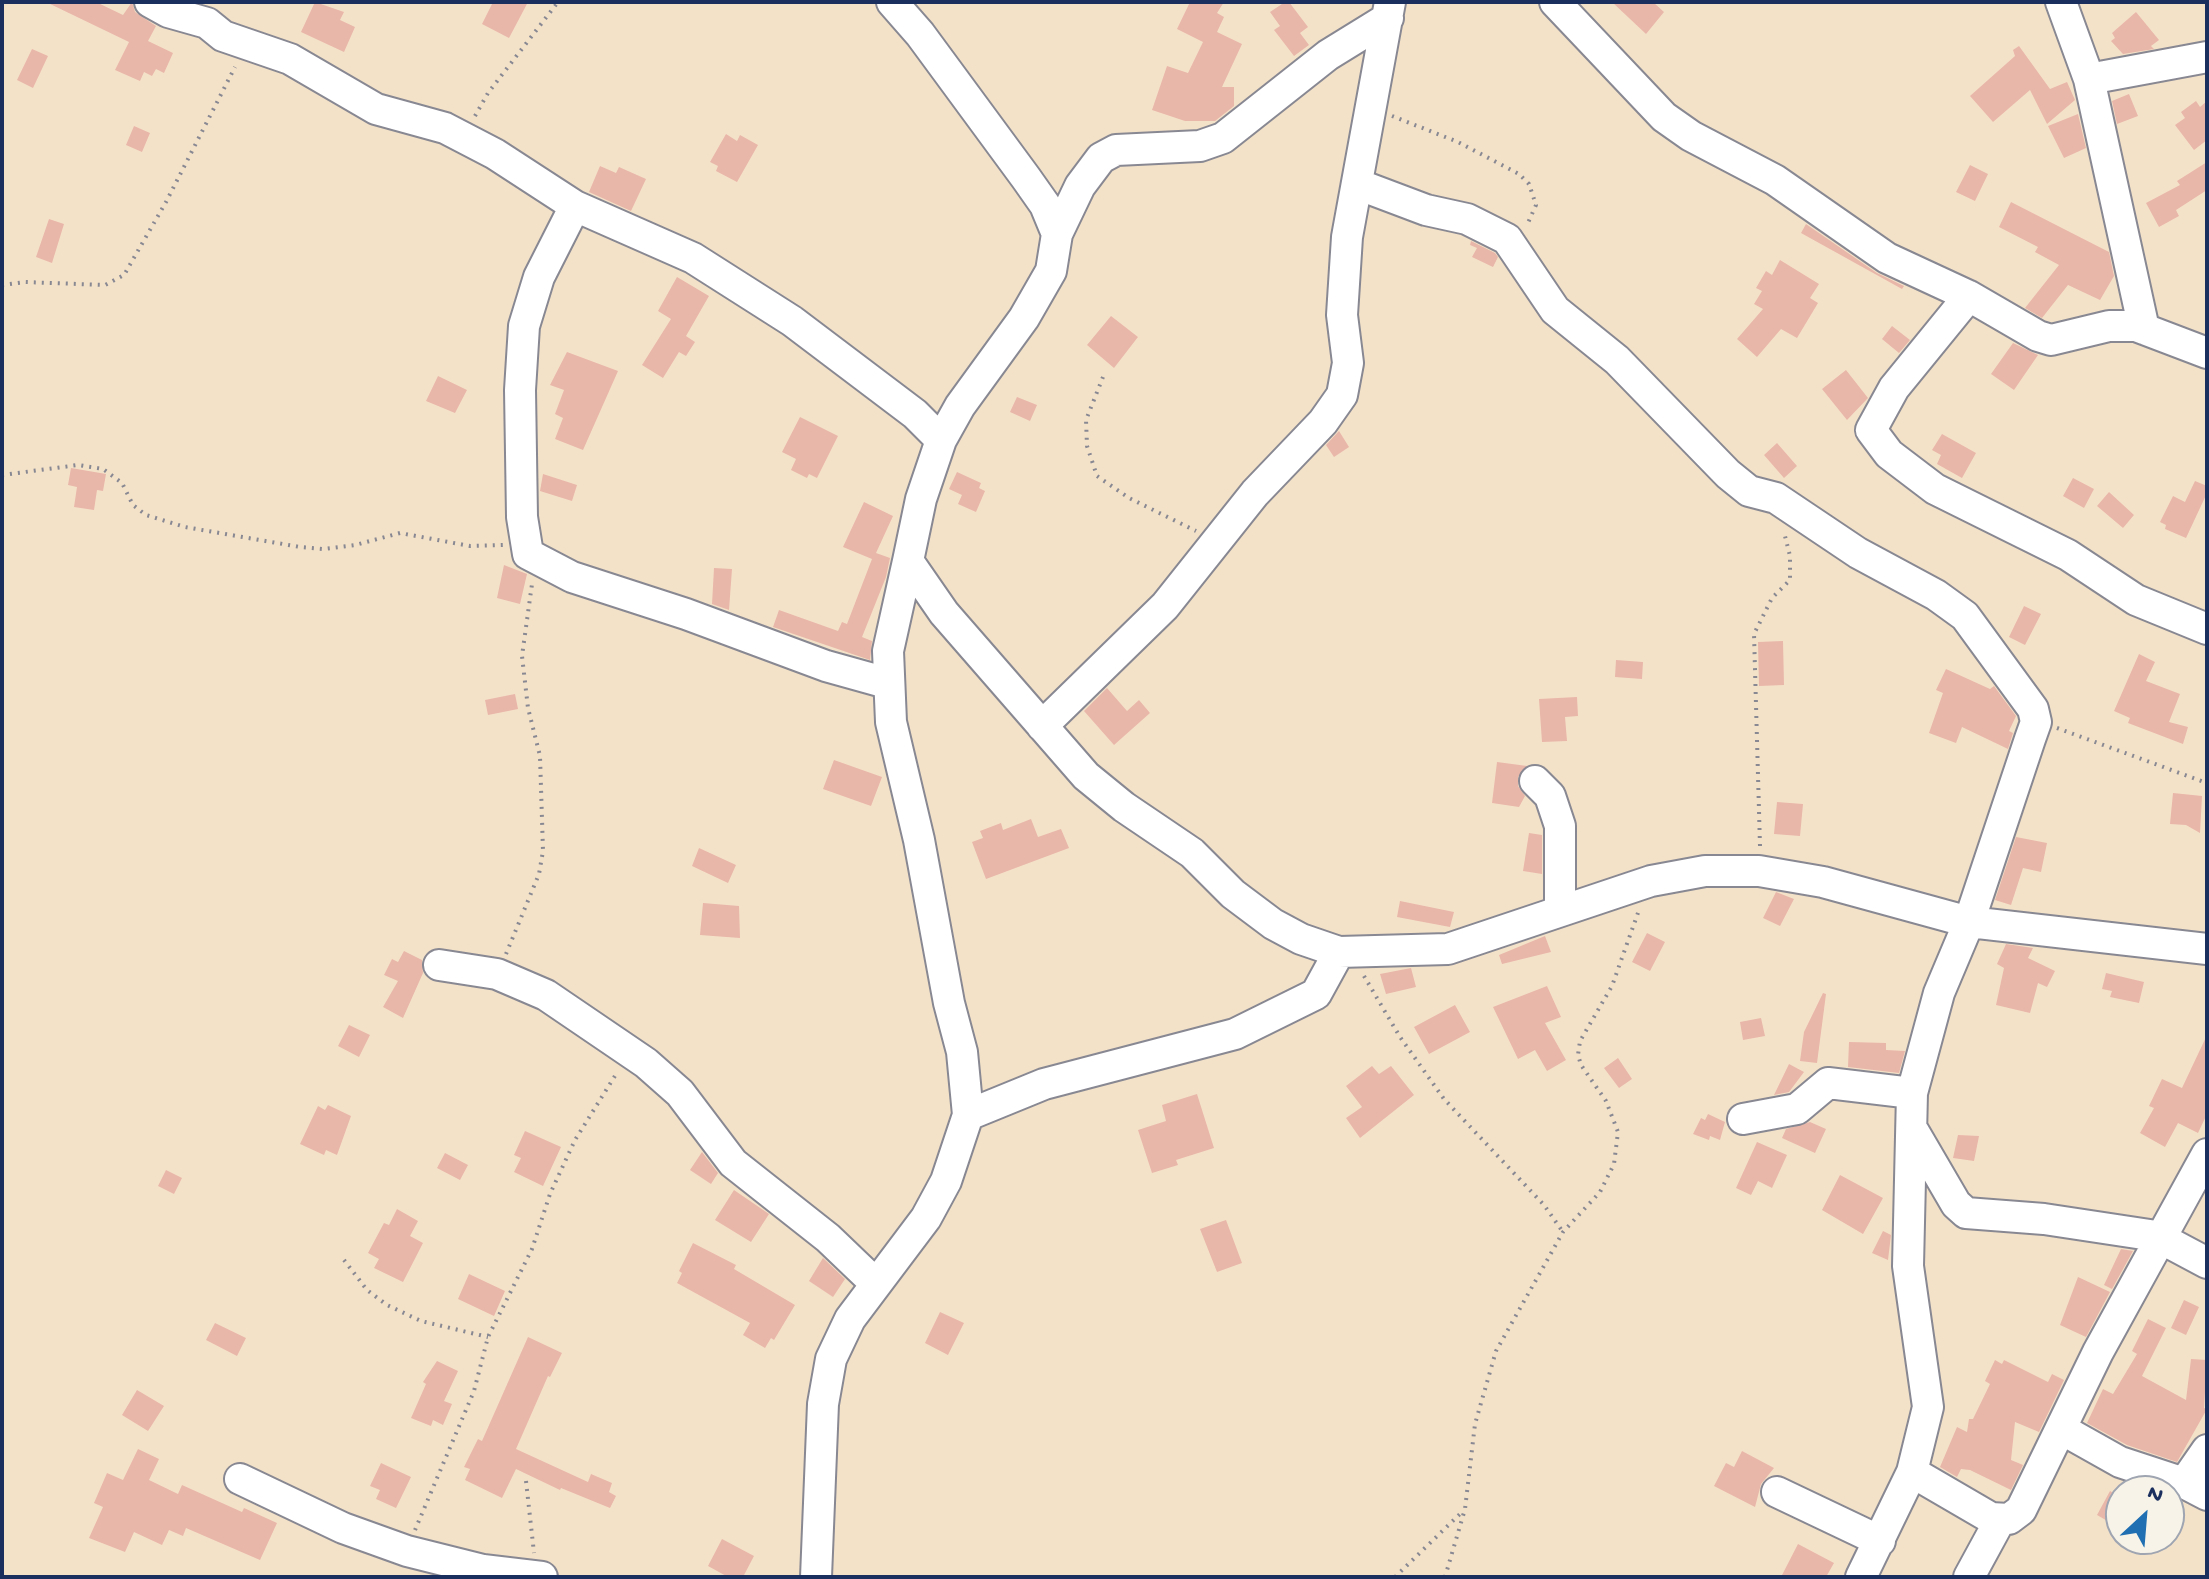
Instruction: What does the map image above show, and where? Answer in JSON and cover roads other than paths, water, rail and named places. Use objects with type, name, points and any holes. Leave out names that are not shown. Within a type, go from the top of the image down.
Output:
[{"type":"street","points":[[150,2],[168,12],[207,23],[231,38],[290,59],[376,109],[428,122],[476,144],[575,206],[667,243],[792,321],[915,414],[941,440]]},
{"type":"street","points":[[816,1577],[825,1383],[839,1339],[875,1283],[907,1246],[939,1193],[959,1148],[968,1115],[962,1052],[949,1003],[919,840],[891,722],[888,651],[921,499],[941,440],[960,406],[1024,318],[1051,271],[1057,252],[1057,234],[1045,205],[920,34],[892,2]]},
{"type":"street","points":[[1555,2],[1650,103],[1678,127],[1775,180],[1887,258],[1969,296],[2038,336],[2051,340],[2109,326],[2144,329],[2207,353]]},
{"type":"street","points":[[2061,2],[2089,79],[2144,329]]},
{"type":"street","points":[[1057,234],[1080,186],[1101,158],[1116,150],[1200,146],[1223,138],[1389,10]]},
{"type":"street","points":[[1042,726],[1146,626],[1255,493],[1323,422],[1342,395],[1348,363],[1342,315],[1344,270],[1389,10]]},
{"type":"street","points":[[2089,79],[2207,57]]},
{"type":"street","points":[[1357,184],[1426,210],[1467,219],[1507,239],[1555,310],[1665,406],[1728,474],[1749,491],[1776,498],[1858,553],[1965,616],[2033,709],[2036,722],[1969,922],[1939,993],[1912,1093],[1908,1266],[1928,1407],[1912,1472],[1861,1577]]},
{"type":"street","points":[[575,206],[539,277],[524,326],[520,415],[522,517],[527,550],[597,586],[686,614],[826,666],[887,683]]},
{"type":"street","points":[[1969,296],[1894,388],[1871,430],[1889,454],[1935,489],[2068,555],[2136,600],[2207,629]]},
{"type":"street","points":[[908,561],[944,613],[1086,776],[1124,807],[1192,853],[1233,894],[1273,924],[1301,939],[1346,952],[1448,949],[1651,881],[1705,871],[1759,871],[1823,882],[1969,922],[2207,949]]},
{"type":"street","points":[[1535,781],[1550,796],[1560,826],[1560,909]]},
{"type":"street","points":[[968,1115],[1044,1084],[1235,1034],[1316,994],[1346,952]]},
{"type":"street","points":[[439,965],[497,974],[558,1001],[630,1052],[680,1093],[733,1163],[828,1238],[875,1283]]},
{"type":"street","points":[[1743,1119],[1797,1109],[1828,1083],[1912,1093]]},
{"type":"street","points":[[1913,1131],[1956,1204],[1966,1213],[1977,1217],[2044,1219],[2162,1238],[2207,1263]]},
{"type":"street","points":[[1912,1472],[2000,1520],[2009,1519],[2021,1510],[2063,1430],[2098,1352],[2207,1154]]},
{"type":"street","points":[[2063,1430],[2120,1462],[2196,1489],[2207,1450]]},
{"type":"street","points":[[240,1479],[343,1528],[407,1551],[483,1570],[538,1576]]},
{"type":"street","points":[[1777,1492],[1880,1541]]},
{"type":"street","points":[[1969,1577],[2000,1520]]}]
